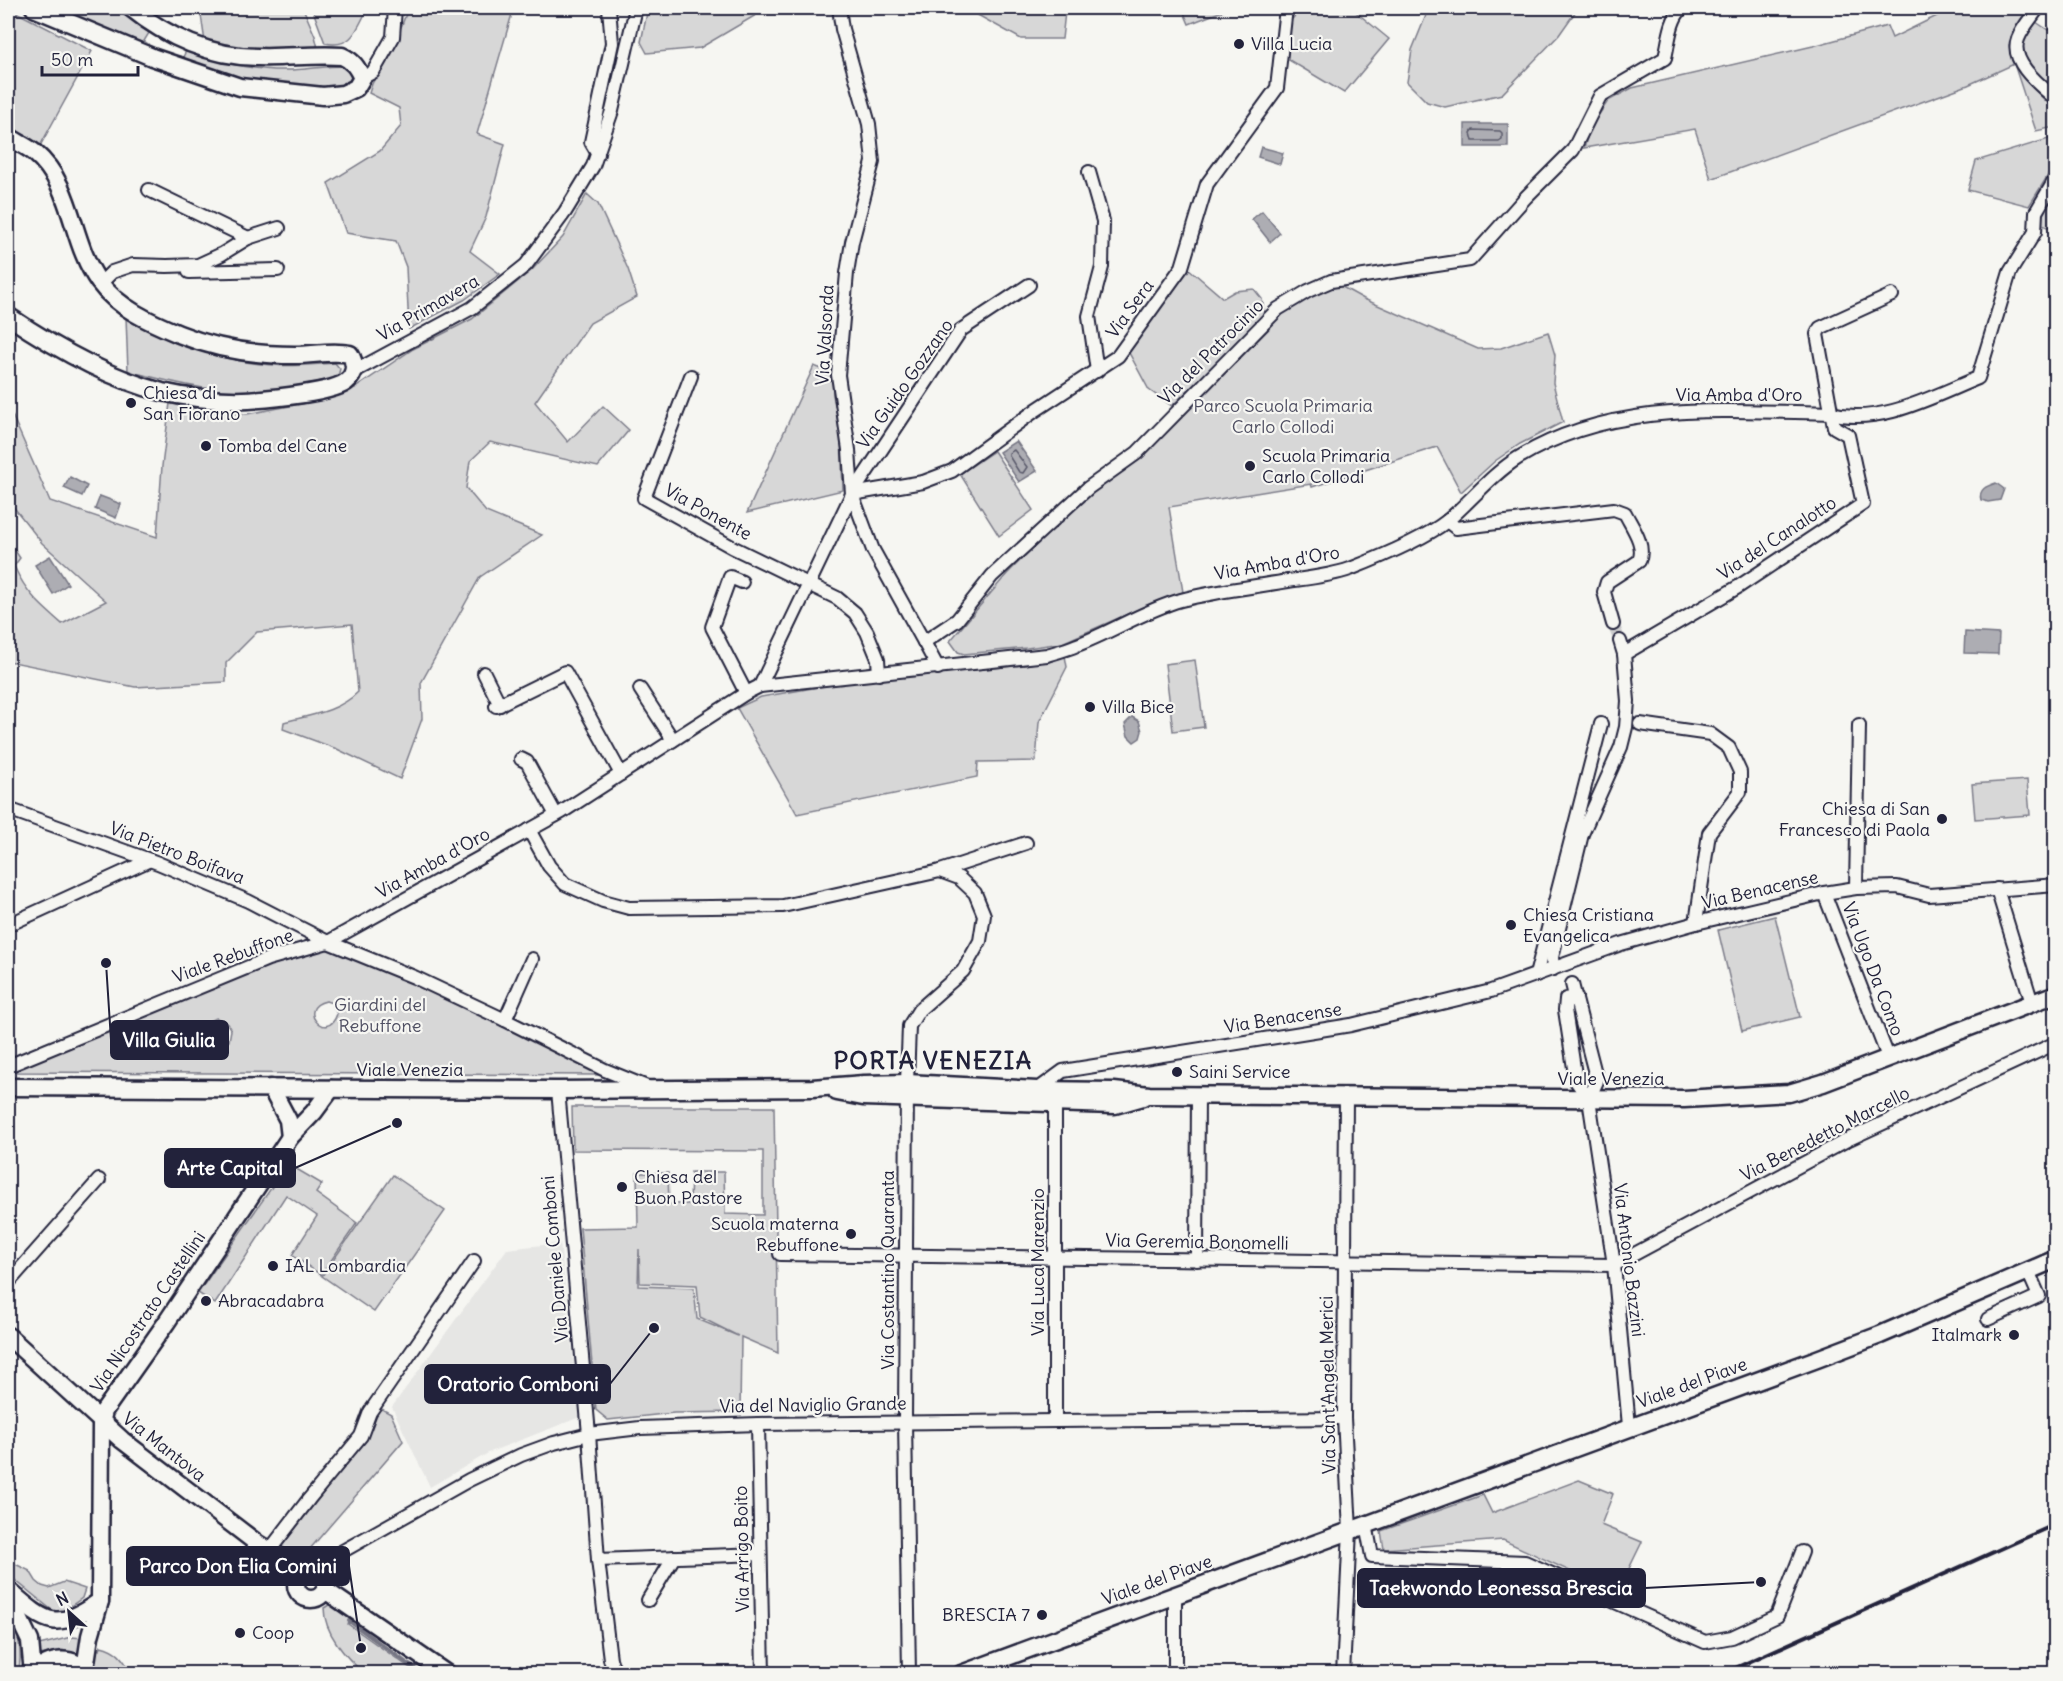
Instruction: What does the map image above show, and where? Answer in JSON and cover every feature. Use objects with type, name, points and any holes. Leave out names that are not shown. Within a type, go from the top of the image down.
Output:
[{"type":"street","points":[[34,8],[152,57],[240,87],[323,96],[343,94],[356,88],[362,78],[373,72],[393,37],[395,8]]},
{"type":"street","points":[[132,8],[151,23],[175,37],[202,48],[256,57],[342,56],[358,67],[362,78]]},
{"type":"street","points":[[598,154],[591,142],[612,43],[609,8]]},
{"type":"street","name":"Via Primavera","points":[[355,371],[472,308],[526,266],[565,212],[593,166],[612,111],[636,8]]},
{"type":"street","name":"Via Valsorda","points":[[760,686],[852,494],[849,450],[838,375],[852,242],[873,162],[869,124],[842,29],[839,8]]},
{"type":"street","name":"Via Sera","points":[[852,494],[923,482],[952,471],[1036,410],[1118,356],[1182,267],[1208,184],[1277,87],[1286,8]]},
{"type":"street","name":"Via del Patrocinio","points":[[924,642],[957,620],[992,576],[1088,488],[1137,453],[1278,309],[1308,291],[1332,281],[1470,260],[1573,150],[1600,96],[1665,58],[1671,29],[1682,8]]},
{"type":"street","points":[[2038,8],[2018,40],[2016,52],[2028,75],[2055,99]]},
{"type":"street","points":[[8,136],[34,151],[58,181],[89,266],[100,284],[123,306],[179,334],[212,345],[254,353],[297,355],[335,351],[350,354],[355,362],[355,371],[347,381],[336,388],[274,398],[229,400],[196,398],[161,392],[84,362],[8,316]]},
{"type":"street","points":[[1089,172],[1103,221],[1102,267],[1089,316],[1097,371]]},
{"type":"street","name":"Via Amba d'Oro","points":[[328,942],[556,815],[760,686],[1047,655],[1077,645],[1139,616],[1178,601],[1216,592],[1329,575],[1350,569],[1426,535],[1447,521],[1517,459],[1559,436],[1598,423],[1644,414],[1739,411],[1831,413],[1846,417],[1893,411],[1978,378],[2010,272],[2035,232],[2036,212],[2055,178]]},
{"type":"street","points":[[149,190],[248,238]]},
{"type":"street","points":[[100,284],[112,272],[133,265],[198,265],[248,238],[279,228]]},
{"type":"street","points":[[125,267],[170,272],[278,270]]},
{"type":"street","name":"Via Guido Gozzano","points":[[852,494],[961,330],[1029,285]]},
{"type":"street","name":"Via Amba d'Oro","points":[[1831,413],[1817,334],[1820,328],[1892,295]]},
{"type":"street","name":"Via Ponente","points":[[691,376],[644,498],[732,547],[808,584]]},
{"type":"street","name":"Via del Canalotto","points":[[1553,969],[1552,957],[1582,834],[1621,747],[1626,726],[1628,701],[1622,648],[1738,587],[1863,504],[1848,435],[1834,427],[1831,413]]},
{"type":"street","points":[[852,494],[873,550],[938,668]]},
{"type":"street","points":[[1447,521],[1456,528],[1614,510],[1625,513],[1642,548],[1642,555],[1639,561],[1607,582],[1604,592],[1613,624]]},
{"type":"street","points":[[742,582],[730,577],[711,627],[746,693]]},
{"type":"street","points":[[808,584],[837,598],[855,613],[867,632],[878,658],[879,674]]},
{"type":"street","points":[[484,673],[498,706],[565,672],[621,774]]},
{"type":"street","points":[[640,688],[673,740]]},
{"type":"street","points":[[1536,975],[1601,724]]},
{"type":"street","points":[[1640,724],[1710,734],[1729,748],[1740,772],[1740,792],[1708,833],[1696,923]]},
{"type":"street","points":[[1856,888],[1859,725]]},
{"type":"street","points":[[524,759],[556,815]]},
{"type":"street","name":"Via Pietro Boifava","points":[[8,809],[150,860],[248,901],[328,942]]},
{"type":"street","points":[[529,830],[549,866],[566,884],[603,901],[630,908],[783,906],[940,871],[1026,843]]},
{"type":"street","points":[[8,925],[150,860]]},
{"type":"street","name":"Via Costantino Quaranta","points":[[909,1674],[905,1421],[909,1026],[919,1010],[963,971],[980,941],[984,915],[975,893],[959,878],[940,871]]},
{"type":"street","name":"Via Benacense","points":[[1037,1090],[1063,1071],[1351,1025],[1491,991],[1621,944],[1696,923],[1824,894],[1856,888],[1898,887],[1929,895],[2055,885]]},
{"type":"street","points":[[1997,889],[2032,1003]]},
{"type":"street","name":"Via Ugo Da Como","points":[[1824,894],[1888,1057]]},
{"type":"street","points":[[328,942],[414,978],[605,1070],[654,1090]]},
{"type":"street","name":"Viale Rebuffone","points":[[8,1066],[267,959],[328,942]]},
{"type":"street","points":[[505,1020],[532,959]]},
{"type":"street","points":[[1570,993],[1597,1081],[1589,1099],[1576,1081],[1565,1010],[1570,993]]},
{"type":"street","name":"Viale Venezia","points":[[907,1091],[1037,1090],[1114,1091],[1149,1095],[1589,1099],[1684,1099],[1789,1093],[1823,1083],[2055,994]]},
{"type":"street","name":"Via Benedetto Marcello","points":[[1614,1265],[1849,1139],[2055,1043]]},
{"type":"street","name":"Viale Venezia","points":[[8,1087],[654,1090],[812,1088],[864,1084],[907,1091],[1055,1104],[1115,1105],[1149,1095]]},
{"type":"street","points":[[271,1088],[288,1120],[290,1137]]},
{"type":"street","name":"Via Nicostrato Castellini","points":[[87,1671],[90,1636],[100,1601],[101,1423],[104,1411],[166,1323],[290,1137],[314,1112],[331,1089]]},
{"type":"street","name":"Via Daniele Comboni","points":[[558,1090],[598,1560],[610,1659],[615,1674]]},
{"type":"street","points":[[1197,1260],[1198,1095]]},
{"type":"street","name":"Via Sant'Angela Merici","points":[[1343,1674],[1350,1530],[1344,1418],[1346,1096]]},
{"type":"street","name":"Via Antonio Bazzini","points":[[1589,1099],[1614,1265],[1629,1426]]},
{"type":"street","name":"Via Luca Marenzio","points":[[1055,1104],[1055,1420]]},
{"type":"street","points":[[8,1282],[99,1180]]},
{"type":"street","name":"Via Geremia Bonomelli","points":[[780,1254],[1614,1265]]},
{"type":"street","name":"Viale del Piave","points":[[961,1674],[1880,1335],[2055,1259]]},
{"type":"street","points":[[269,1551],[362,1436],[370,1412],[474,1261]]},
{"type":"street","points":[[1988,1319],[2039,1296],[2028,1271]]},
{"type":"street","name":"Via Mantova","points":[[9,1340],[101,1423],[269,1551],[312,1572]]},
{"type":"street","name":"Via del Naviglio Grande","points":[[312,1572],[334,1556],[469,1480],[521,1455],[589,1434],[640,1428],[758,1424],[1344,1418]]},
{"type":"street","name":"Via Arrigo Boito","points":[[758,1424],[763,1674]]},
{"type":"street","points":[[1366,1524],[1372,1556],[1525,1562],[1705,1642],[1732,1637],[1777,1616],[1802,1552]]},
{"type":"street","points":[[598,1560],[760,1554]]},
{"type":"street","points":[[648,1600],[675,1557]]},
{"type":"street","points":[[312,1572],[326,1580],[325,1590],[316,1598],[303,1596],[297,1587],[297,1581],[312,1572]]},
{"type":"street","points":[[8,1590],[34,1613],[50,1621],[67,1620],[82,1614],[100,1601]]},
{"type":"street","points":[[325,1590],[447,1674]]},
{"type":"street","points":[[1174,1594],[1175,1674]]},
{"type":"street","points":[[8,1595],[30,1641],[34,1674]]},
{"type":"street","points":[[34,1674],[46,1664],[62,1660],[70,1661],[87,1671]]},
{"type":"shaded area","points":[[560,1243],[580,1417],[490,1452],[430,1487],[392,1407],[507,1249]]},
{"type":"green space","points":[[8,8],[92,51],[40,146],[8,126]]},
{"type":"green space","points":[[55,8],[117,8],[149,33],[144,41],[148,44],[146,47]]},
{"type":"green space","points":[[200,8],[303,8],[318,48],[247,49],[205,42]]},
{"type":"green space","points":[[312,8],[368,8],[353,35],[342,43],[334,44],[325,43]]},
{"type":"green space","points":[[408,8],[481,8],[512,14],[477,134],[505,144],[486,217],[470,251],[500,274],[464,300],[409,329],[406,267],[396,241],[346,233],[328,183],[380,151],[401,126],[399,108],[369,93]]},
{"type":"green space","points":[[648,8],[757,8],[756,15],[700,48],[647,53],[641,42]]},
{"type":"green space","points":[[965,8],[1093,8],[1086,11],[1065,12],[1062,39],[1021,39]]},
{"type":"green space","points":[[1182,8],[1230,8],[1189,24]]},
{"type":"green space","points":[[1303,8],[1351,8],[1389,39],[1344,93],[1284,57],[1288,23]]},
{"type":"green space","points":[[1429,8],[1578,8],[1559,35],[1502,94],[1445,107],[1427,102],[1407,82],[1412,50]]},
{"type":"green space","points":[[1950,8],[2035,8],[2009,45],[2021,74],[2055,110],[2055,127],[2036,131],[2014,64],[1968,85],[1711,179],[1695,129],[1584,148],[1590,128],[1608,101],[1632,88],[1813,46],[1887,26],[1892,38]]},
{"type":"green space","points":[[2036,22],[2048,30],[2055,22],[2055,91],[2026,63],[2021,49],[2023,39]]},
{"type":"green space","points":[[186,51],[223,62],[261,69],[295,70],[348,66],[353,71],[352,79],[345,86],[329,87],[290,85],[227,77],[177,60],[179,56],[183,57]]},
{"type":"green space","points":[[2055,137],[2055,164],[2029,206],[1968,190],[1976,161]]},
{"type":"green space","points":[[2055,190],[2055,226],[2047,227],[2041,224],[2041,216]]},
{"type":"green space","points":[[587,194],[598,204],[628,269],[637,297],[590,323],[535,402],[568,442],[603,406],[629,430],[598,467],[490,442],[470,461],[466,488],[486,512],[542,535],[480,577],[421,683],[422,719],[400,779],[337,749],[283,729],[284,722],[333,708],[358,692],[352,624],[257,632],[226,663],[226,682],[135,687],[8,661],[8,653],[13,650],[8,639],[8,540],[20,558],[14,566],[23,584],[62,624],[106,601],[42,543],[8,500],[8,399],[12,415],[50,501],[157,537],[162,466],[170,403],[200,410],[247,414],[322,400],[355,388],[413,349],[472,319],[532,270],[563,237]]},
{"type":"green space","points":[[1188,268],[1223,298],[1235,291],[1254,289],[1262,299],[1265,314],[1172,406],[1149,390],[1127,349]]},
{"type":"green space","name":"Parco Scuola Primaria Carlo Collodi","points":[[1335,283],[1364,299],[1478,349],[1501,348],[1548,332],[1555,355],[1553,383],[1563,422],[1520,444],[1495,461],[1461,492],[1437,447],[1312,487],[1311,484],[1169,507],[1183,592],[1062,643],[964,654],[958,652],[950,641],[1007,574],[1086,494],[1288,308]]},
{"type":"green space","points":[[126,317],[178,343],[216,356],[282,366],[335,363],[340,369],[338,376],[333,379],[285,388],[249,391],[210,389],[154,378],[128,371]]},
{"type":"green space","points":[[814,366],[832,373],[833,395],[841,437],[843,490],[747,513]]},
{"type":"green space","points":[[994,451],[1033,510],[999,536],[960,474]]},
{"type":"green space","points":[[1065,656],[1067,667],[1039,722],[1036,761],[978,762],[977,777],[797,814],[737,708],[761,697],[853,681],[1025,665]]},
{"type":"green space","points":[[1195,660],[1204,727],[1173,731],[1165,664]]},
{"type":"green space","points":[[2027,780],[2030,815],[1975,819],[1972,784]]},
{"type":"green space","points":[[1775,916],[1800,1017],[1742,1031],[1718,930]]},
{"type":"green space","name":"Giardini del Rebuffone","points":[[328,949],[392,973],[602,1072],[601,1075],[8,1072],[8,1069],[289,956]],"holes":[[[326,1001],[332,1003],[337,1014],[327,1026],[321,1025],[313,1016],[313,1010],[317,1005]],[[217,1018],[226,1022],[231,1030],[229,1041],[219,1047],[208,1045],[202,1035],[206,1024]]]},
{"type":"green space","points":[[572,1107],[774,1107],[778,1353],[741,1337],[740,1412],[674,1413],[608,1420],[596,1410],[580,1228],[638,1227],[637,1173],[668,1173],[669,1204],[690,1204],[691,1172],[724,1172],[725,1214],[763,1215],[763,1151],[573,1150]],"holes":[[[639,1249],[640,1283],[697,1285],[700,1317],[738,1336],[697,1319],[694,1288],[638,1286]]]},
{"type":"green space","points":[[288,1164],[322,1184],[316,1193],[357,1223],[321,1275],[292,1255],[317,1216],[286,1195],[215,1304],[198,1293]]},
{"type":"green space","points":[[393,1175],[445,1211],[374,1312],[322,1276]]},
{"type":"green space","points":[[378,1407],[391,1414],[403,1441],[309,1550],[315,1556],[308,1561],[281,1547],[365,1439]]},
{"type":"green space","points":[[1579,1480],[1613,1494],[1601,1525],[1642,1542],[1619,1589],[1589,1580],[1503,1540],[1384,1549],[1381,1531],[1483,1495],[1492,1513]]},
{"type":"green space","points":[[13,1563],[30,1571],[42,1586],[49,1588],[64,1582],[85,1589],[82,1598],[58,1615],[10,1576]]},
{"type":"green space","points":[[334,1602],[353,1616],[348,1624],[417,1673],[364,1673],[343,1652],[328,1627],[324,1608]]},
{"type":"green space","points":[[8,1615],[19,1643],[18,1673],[8,1673]]},
{"type":"green space","points":[[71,1637],[83,1638],[77,1654],[62,1650],[40,1655],[39,1645]]},
{"type":"green space","points":[[101,1646],[123,1659],[132,1673],[99,1673],[94,1664],[92,1648],[100,1650]]},
{"type":"water","points":[[1465,124],[1508,124],[1508,147],[1465,147]]},
{"type":"water","points":[[1261,147],[1283,153],[1280,164],[1258,157]]},
{"type":"water","points":[[1262,211],[1280,233],[1270,242],[1252,219]]},
{"type":"water","points":[[1016,441],[1037,471],[1019,482],[999,452]]},
{"type":"water","points":[[70,477],[87,486],[82,496],[64,488]]},
{"type":"water","points":[[1996,483],[2004,489],[2000,500],[1988,502],[1981,500],[1982,491]]},
{"type":"water","points":[[100,496],[121,504],[116,518],[95,509]]},
{"type":"water","points":[[50,556],[68,584],[53,594],[35,565]]},
{"type":"water","points":[[1965,632],[1999,634],[1998,654],[1964,653]]},
{"type":"water","points":[[1132,717],[1139,721],[1142,731],[1140,738],[1134,742],[1128,736],[1125,724]]},
{"type":"waterway","points":[[349,1621],[422,1674]]},
{"type":"tunnel","points":[[1613,624],[1620,641]]},
{"type":"railway","points":[[1722,1674],[2056,1524]]},
{"type":"place","name":"Villa Lucia","points":[[1239,44]]},
{"type":"place","name":"Chiesa di San Fiorano","points":[[131,403]]},
{"type":"place","name":"Tomba del Cane","points":[[206,446]]},
{"type":"place","name":"Scuola Primaria Carlo Collodi","points":[[1250,466]]},
{"type":"place","name":"Villa Bice","points":[[1090,707]]},
{"type":"place","name":"Chiesa di San Francesco di Paola","points":[[1942,819]]},
{"type":"place","name":"Chiesa Cristiana Evangelica","points":[[1511,925]]},
{"type":"place","name":"Villa Giulia","points":[[106,963]]},
{"type":"place","name":"Saini Service","points":[[1177,1072]]},
{"type":"place","name":"Arte Capital","points":[[397,1123]]},
{"type":"place","name":"Chiesa del Buon Pastore","points":[[622,1187]]},
{"type":"place","name":"Scuola materna Rebuffone","points":[[851,1234]]},
{"type":"place","name":"IAL Lombardia","points":[[273,1266]]},
{"type":"place","name":"Abracadabra","points":[[206,1301]]},
{"type":"place","name":"Oratorio Comboni","points":[[654,1328]]},
{"type":"place","name":"Italmark","points":[[2014,1335]]},
{"type":"place","name":"Taekwondo Leonessa Brescia","points":[[1761,1582]]},
{"type":"place","name":"BRESCIA 7","points":[[1042,1615]]},
{"type":"place","name":"Coop","points":[[240,1633]]},
{"type":"place","name":"Parco Don Elia Comini","points":[[361,1648]]},
{"type":"district","name":"PORTA VENEZIA","points":[[933,1061]]}]
